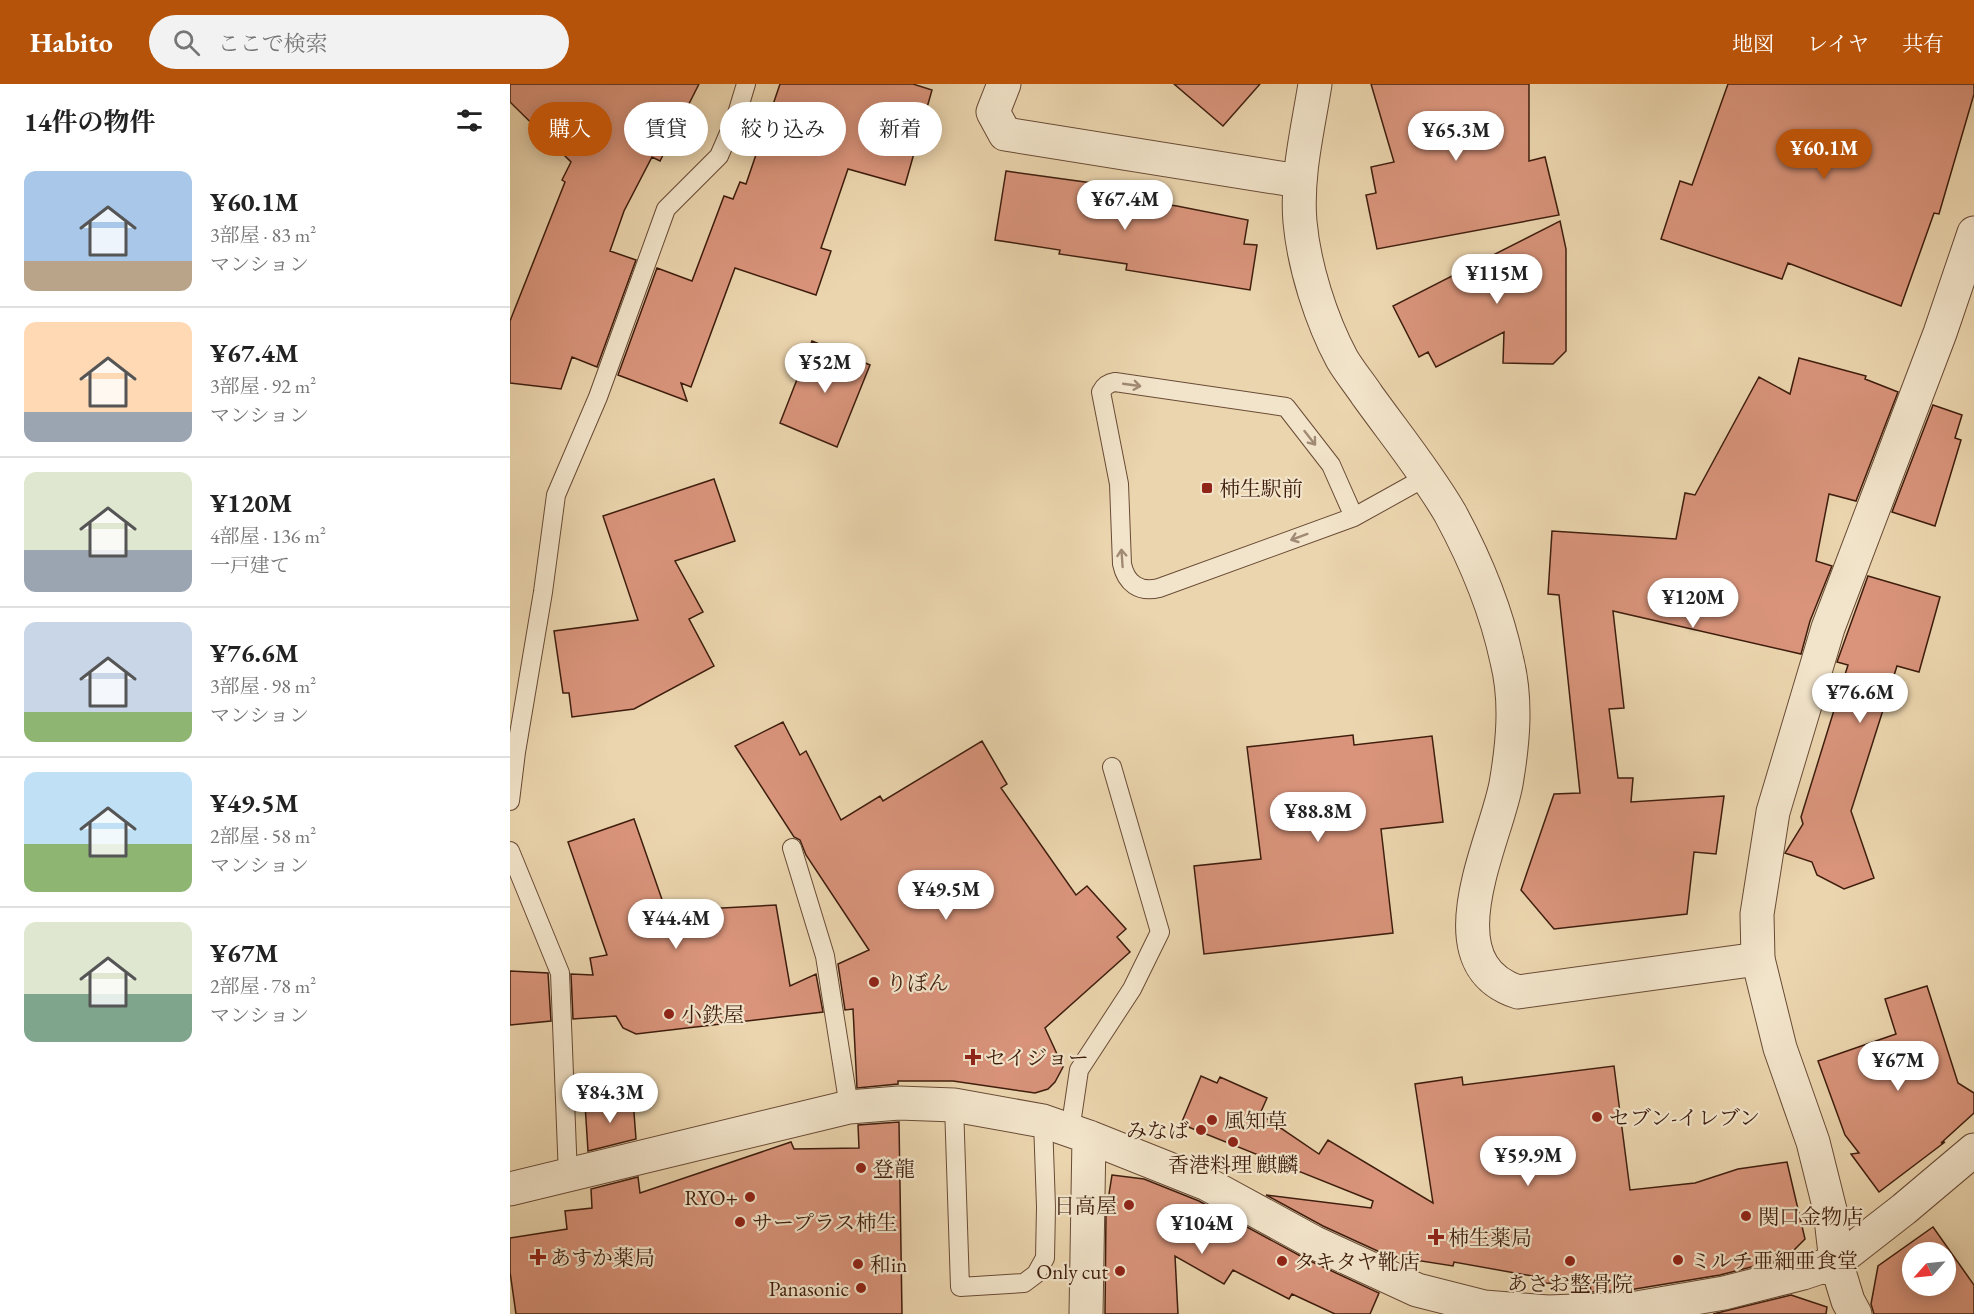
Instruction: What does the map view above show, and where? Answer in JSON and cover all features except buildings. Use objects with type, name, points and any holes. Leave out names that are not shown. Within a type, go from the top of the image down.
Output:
[{"type":"street","points":[[1004,84],[993,112],[1005,135],[1299,181]]},
{"type":"street","points":[[1315,84],[1299,181],[1300,223],[1318,308],[1343,360],[1450,513],[1493,605],[1508,663],[1514,722],[1505,786],[1472,911],[1473,936],[1485,969],[1506,988],[1518,992],[1758,958]]},
{"type":"street","points":[[1855,1314],[1848,1301],[1836,1262],[1830,1210],[1813,1142],[1780,1048],[1758,958],[1757,914],[1773,812],[1828,628],[1940,333],[1974,233]]},
{"type":"street","points":[[510,1189],[849,1107],[898,1103],[954,1105],[1067,1130],[1207,1184],[1315,1243],[1417,1290],[1484,1307],[1548,1312],[1631,1309],[1724,1293],[1836,1262],[1904,1209],[1974,1149]]},
{"type":"street","points":[[1067,1130],[1086,1314]]},
{"type":"lane","points":[[510,801],[556,495],[598,397],[666,210],[719,156],[736,117],[746,84]]},
{"type":"lane","points":[[1354,517],[1331,465],[1286,407],[1115,382],[1102,388],[1119,484],[1122,564],[1125,576],[1138,588],[1151,590],[1159,588],[1354,517],[1426,477]]},
{"type":"lane","points":[[954,1105],[960,1287],[1024,1283],[1036,1274],[1045,1258],[1046,1207],[1067,1130],[1079,1070],[1132,989],[1160,932],[1112,766]]},
{"type":"lane","points":[[792,848],[825,956],[849,1107]]},
{"type":"lane","points":[[510,850],[560,973],[568,1176]]},
{"type":"place","name":"柿生駅前","points":[[1207,488]]},
{"type":"place","name":"りぼん","points":[[874,982]]},
{"type":"place","name":"小鉄屋","points":[[669,1014]]},
{"type":"place","name":"セイジョー","points":[[973,1057]]},
{"type":"place","name":"セブン-イレブン","points":[[1597,1117]]},
{"type":"place","name":"風知草","points":[[1212,1120]]},
{"type":"place","name":"みなば","points":[[1201,1130]]},
{"type":"place","name":"香港料理 麒麟","points":[[1233,1142]]},
{"type":"place","name":"登龍","points":[[861,1168]]},
{"type":"place","name":"RYO+","points":[[750,1197]]},
{"type":"place","name":"日高屋","points":[[1129,1205]]},
{"type":"place","name":"関口金物店","points":[[1746,1216]]},
{"type":"place","name":"サープラス柿生","points":[[740,1222]]},
{"type":"place","name":"柿生薬局","points":[[1436,1237]]},
{"type":"place","name":"あすか薬局","points":[[538,1257]]},
{"type":"place","name":"ミルチ亜細亜食堂","points":[[1678,1260]]},
{"type":"place","name":"タキタヤ靴店","points":[[1282,1261]]},
{"type":"place","name":"あさお整骨院","points":[[1570,1261]]},
{"type":"place","name":"和in","points":[[858,1264]]},
{"type":"place","name":"Only cut","points":[[1120,1271]]},
{"type":"place","name":"Panasonic","points":[[861,1288]]}]
